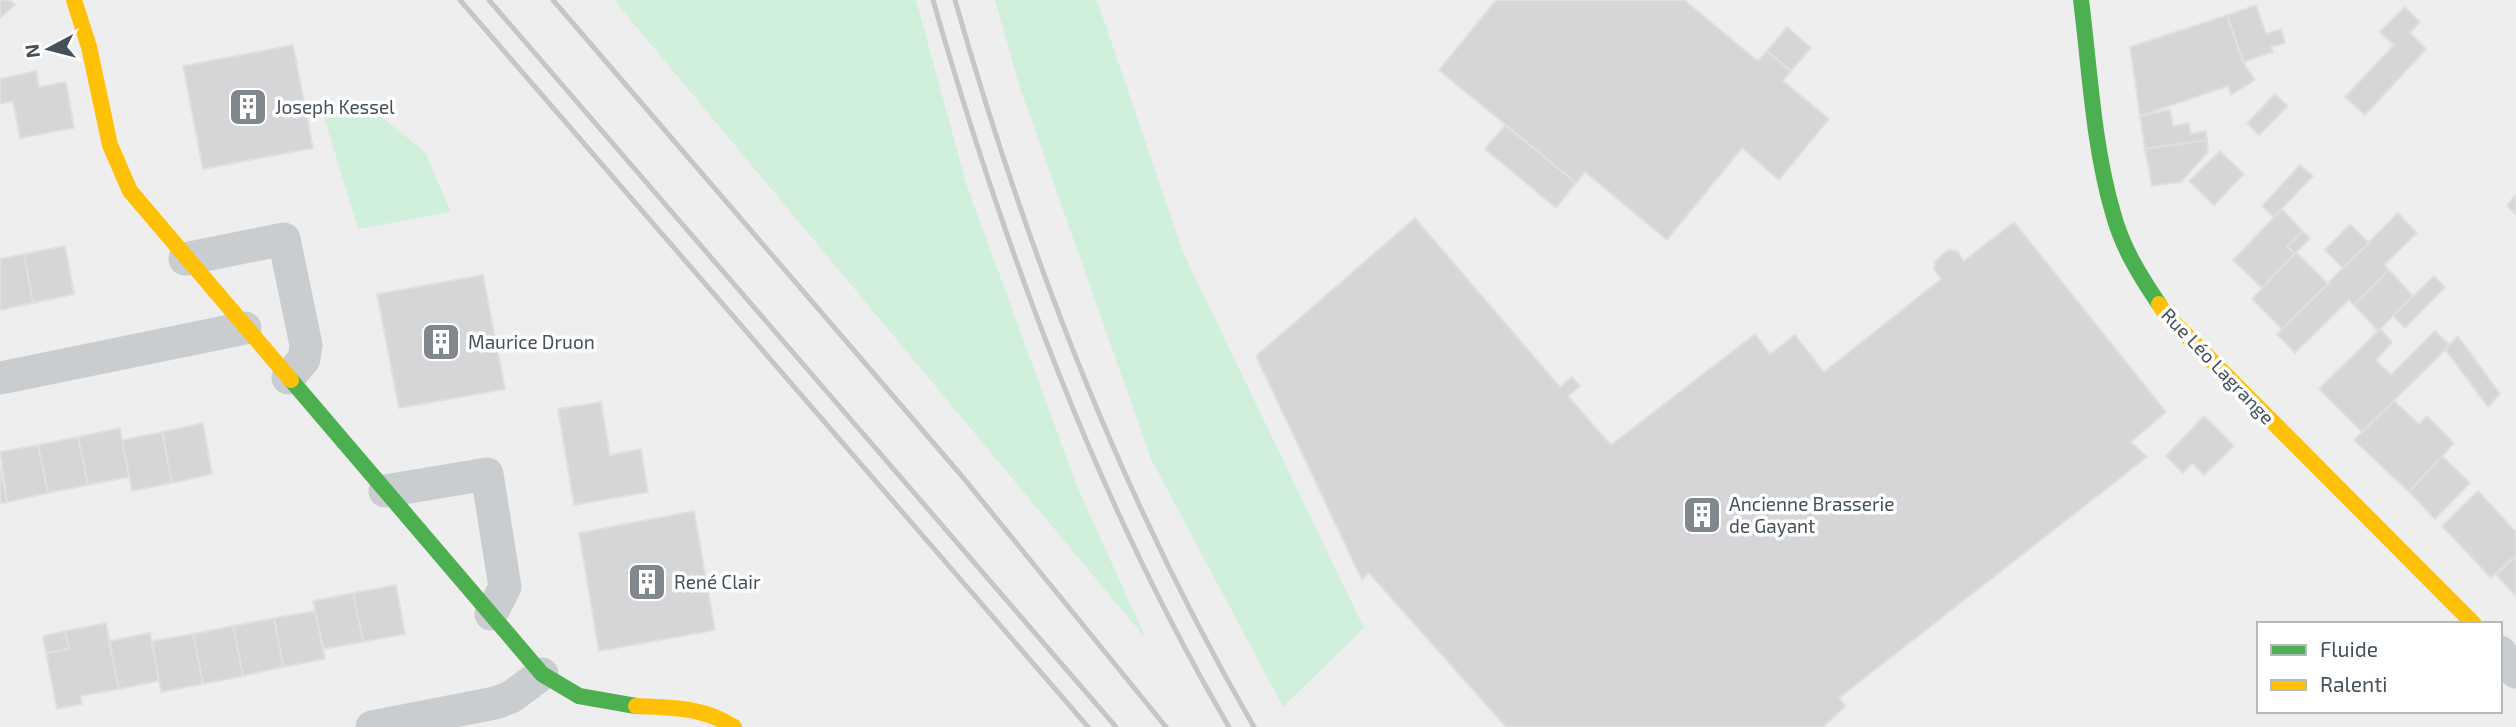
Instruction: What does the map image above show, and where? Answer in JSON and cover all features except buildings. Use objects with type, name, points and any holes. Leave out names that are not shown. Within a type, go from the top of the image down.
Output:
[{"type":"street","points":[[74,0],[84,29],[109,150],[118,172],[185,259],[542,674],[558,688],[587,701],[699,710],[715,715],[734,727]]},
{"type":"street","name":"Rue Léo Lagrange","points":[[2081,0],[2102,163],[2113,215],[2145,285],[2165,315],[2471,622]]},
{"type":"street","points":[[185,259],[284,239],[306,345],[304,359],[288,378]]},
{"type":"street","points":[[0,378],[245,328]]},
{"type":"street","points":[[386,491],[487,474],[505,587],[491,614]]},
{"type":"street","points":[[2502,654],[2516,672]]},
{"type":"street","points":[[372,727],[495,703],[511,697],[542,674]]},
{"type":"green space","points":[[614,0],[916,0],[967,186],[1077,486],[1146,639]]},
{"type":"green space","points":[[995,0],[1097,0],[1183,252],[1364,628],[1283,707],[1151,459],[1018,82]]},
{"type":"green space","points":[[364,103],[425,152],[451,212],[358,229],[321,107]]},
{"type":"railway","points":[[460,0],[1088,727]]},
{"type":"railway","points":[[489,0],[1116,727]]},
{"type":"railway","points":[[553,0],[961,475],[1166,727]]},
{"type":"railway","points":[[933,0],[991,188],[1058,373],[1137,553],[1181,641],[1229,727]]},
{"type":"railway","points":[[955,0],[1014,188],[1082,373],[1162,553],[1206,641],[1254,727]]},
{"type":"traffic: fast","points":[[2081,0],[2096,134],[2106,187],[2126,249],[2159,304]]},
{"type":"traffic: fast","points":[[291,380],[542,674],[579,696],[636,706]]},
{"type":"traffic: slow","points":[[74,0],[89,47],[110,145],[130,191],[291,380]]},
{"type":"traffic: slow","points":[[2159,304],[2166,315],[2472,622]]},
{"type":"traffic: slow","points":[[636,706],[699,712],[734,727]]},
{"type":"place","name":"Joseph Kessel","points":[[248,107]]},
{"type":"place","name":"Maurice Druon","points":[[441,342]]},
{"type":"place","name":"Ancienne Brasserie de Gayant","points":[[1702,515]]},
{"type":"place","name":"René Clair","points":[[647,582]]}]
